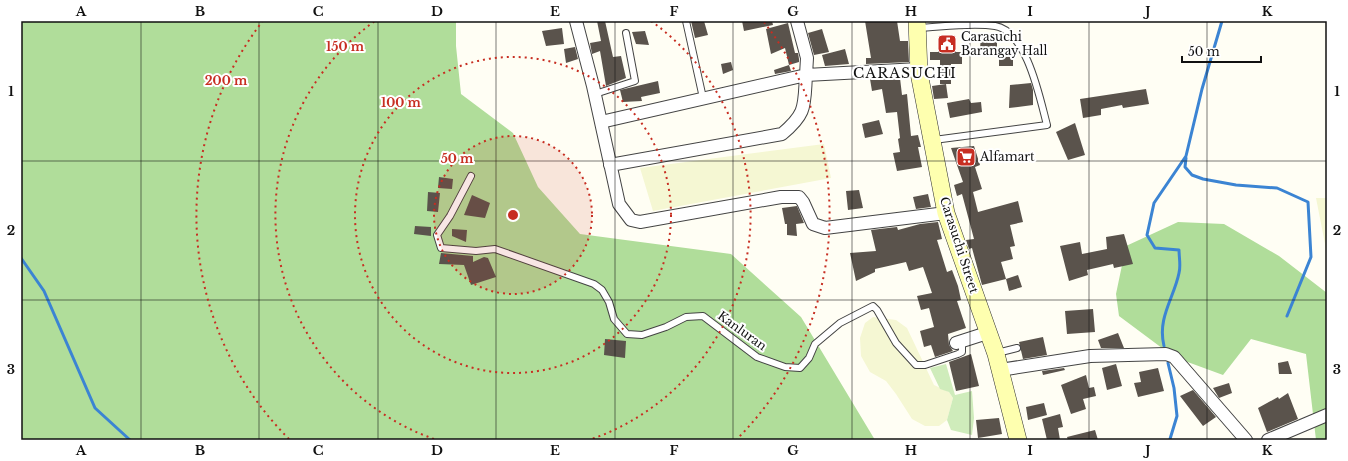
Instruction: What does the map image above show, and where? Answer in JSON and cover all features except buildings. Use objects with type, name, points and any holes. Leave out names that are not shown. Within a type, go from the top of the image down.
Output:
[{"type":"street","points":[[576,21],[595,94],[619,204],[630,220],[640,222],[781,197],[799,197],[803,202],[813,224],[825,228],[946,213]]},
{"type":"street","points":[[610,165],[782,134],[796,122],[804,109],[807,58],[797,21]]},
{"type":"street","name":"Carasuchi Street","points":[[918,25],[919,69],[946,213],[987,333],[996,354],[1018,440]]},
{"type":"street","points":[[601,122],[806,75],[919,69]]},
{"type":"street","points":[[959,343],[987,333]]},
{"type":"street","points":[[1000,370],[1090,356],[1166,354],[1174,357],[1246,440]]},
{"type":"street","points":[[1268,440],[1327,415]]},
{"type":"lane","points":[[686,21],[703,98]]},
{"type":"lane","points":[[918,25],[997,26],[1011,34],[1031,67],[1047,125],[932,141]]},
{"type":"lane","points":[[595,94],[635,81],[626,33]]},
{"type":"lane","name":"Kanluran","points":[[471,176],[450,216],[437,235],[442,248],[476,252],[495,249],[594,284],[602,290],[609,302],[614,319],[627,334],[642,335],[666,327],[686,317],[703,316],[757,357],[785,367],[800,368],[809,358],[815,344],[840,323],[872,306],[878,310],[896,343],[916,365],[924,365],[962,352],[959,343]]},
{"type":"lane","points":[[996,354],[1017,348]]},
{"type":"green space","points":[[21,21],[456,21],[456,46],[461,94],[513,133],[538,187],[580,234],[731,254],[801,317],[875,440],[21,440]]},
{"type":"green space","points":[[824,144],[831,178],[653,211],[640,168]]},
{"type":"green space","points":[[1316,198],[1327,198],[1327,254]]},
{"type":"green space","points":[[1178,222],[1224,224],[1279,256],[1327,293],[1327,440],[1316,440],[1306,354],[1251,339],[1223,375],[1174,357],[1119,316],[1116,294],[1126,246]]},
{"type":"green space","points":[[873,317],[896,320],[907,328],[934,385],[949,392],[953,398],[947,420],[939,426],[925,426],[912,419],[886,381],[870,372],[861,356],[860,338],[865,323]]},
{"type":"green space","points":[[946,364],[955,395],[972,391],[974,418],[972,435],[951,430],[947,420],[953,398],[949,392],[940,389],[930,368]]},
{"type":"waterway","points":[[1164,346],[1162,336],[1164,317],[1177,282],[1180,264],[1179,250],[1155,248],[1147,235],[1154,203],[1186,156],[1202,89],[1222,21]]},
{"type":"waterway","points":[[1186,158],[1185,167],[1192,175],[1203,179],[1236,185],[1277,188],[1308,202],[1311,257],[1287,316]]},
{"type":"waterway","points":[[21,258],[44,291],[95,408],[130,440]]},
{"type":"waterway","points":[[1168,363],[1174,388],[1177,416],[1170,439]]},
{"type":"place","name":"Carasuchi Barangay Hall","points":[[947,44]]},
{"type":"place","name":"Alfamart","points":[[966,157]]},
{"type":"district","name":"CARASUCHI","points":[[905,73]]}]
